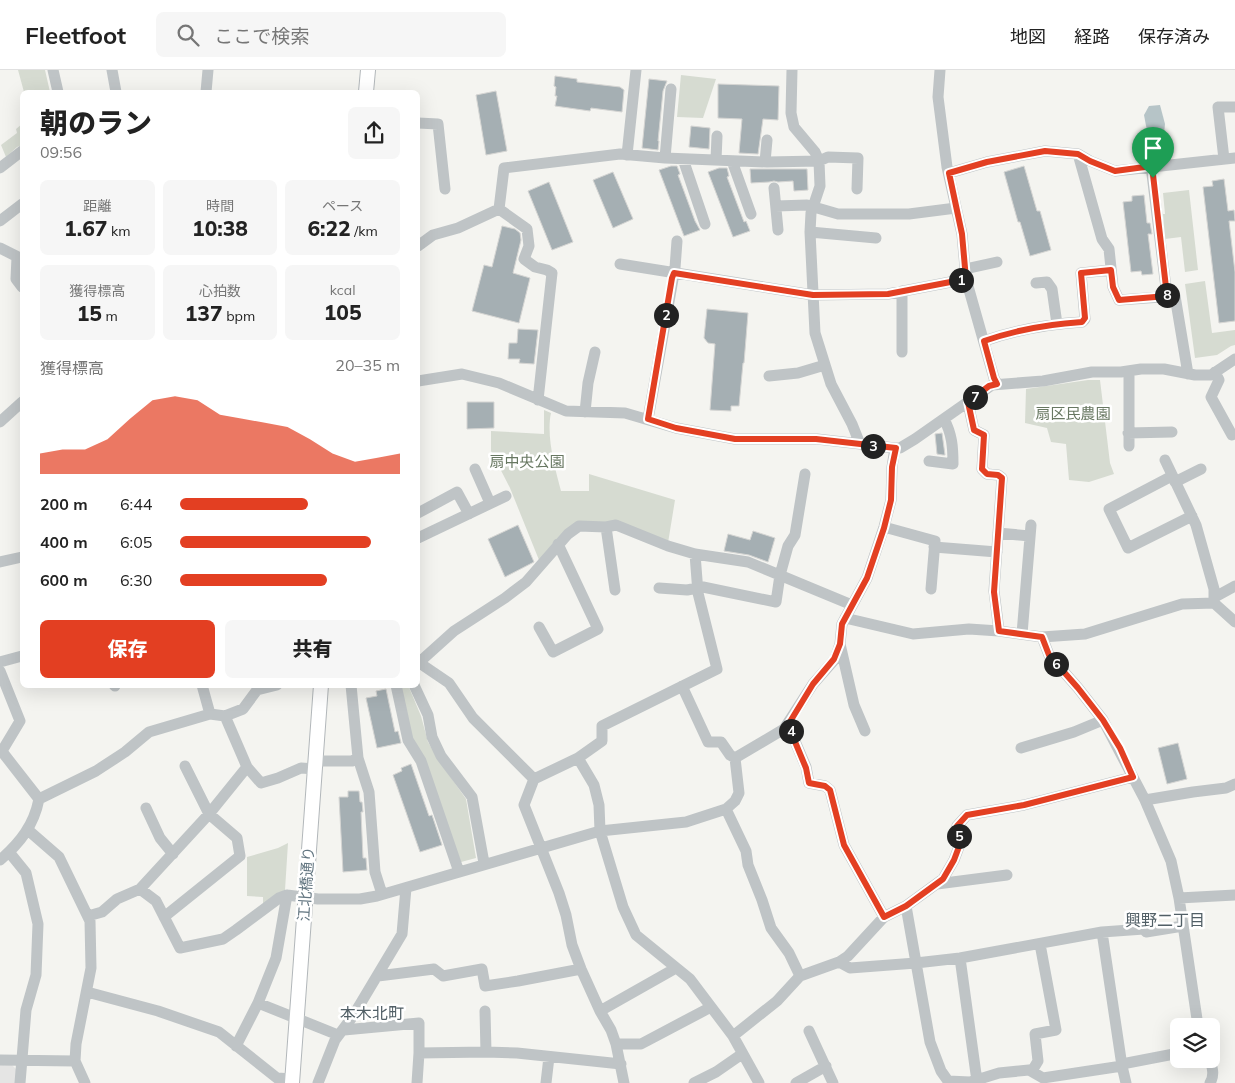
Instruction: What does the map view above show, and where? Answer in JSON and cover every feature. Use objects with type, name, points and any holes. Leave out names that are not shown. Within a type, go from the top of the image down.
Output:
[{"type":"main road","points":[[366,90],[368,70]]},
{"type":"main road","name":"江北橋通り","points":[[292,1081],[321,688]]},
{"type":"street","points":[[53,70],[58,90]]},
{"type":"street","points":[[112,70],[116,90]]},
{"type":"street","points":[[206,90],[208,70]]},
{"type":"street","points":[[627,155],[636,70]]},
{"type":"street","points":[[792,70],[791,113],[794,127],[815,152],[819,161],[820,186],[813,208],[810,232],[815,333],[831,384],[852,424],[860,444]]},
{"type":"street","points":[[940,70],[938,97],[949,173],[962,234],[965,274],[997,384]]},
{"type":"street","points":[[665,158],[671,89]]},
{"type":"street","points":[[949,173],[987,162],[1045,151],[1078,154],[1115,171],[1230,158],[1218,107],[1235,106]]},
{"type":"street","points":[[420,123],[438,124],[445,189]]},
{"type":"street","points":[[716,160],[717,136]]},
{"type":"street","points":[[765,162],[767,140]]},
{"type":"street","points":[[0,168],[20,154]]},
{"type":"street","points":[[499,209],[504,168],[620,154],[683,159],[765,162],[819,161],[828,157],[858,158],[858,189]]},
{"type":"street","points":[[1078,154],[1102,238],[1109,249],[1113,287],[1119,300],[1175,296],[1188,374]]},
{"type":"street","points":[[683,159],[705,224]]},
{"type":"street","points":[[732,161],[751,214]]},
{"type":"street","points":[[1152,166],[1167,296]]},
{"type":"street","points":[[774,188],[778,230]]},
{"type":"street","points":[[776,206],[807,205],[838,214],[909,214],[956,208]]},
{"type":"street","points":[[0,221],[20,206]]},
{"type":"street","points":[[420,245],[433,235],[458,228],[499,209]]},
{"type":"street","points":[[499,209],[527,229],[530,246],[524,259],[535,267],[552,273],[538,400]]},
{"type":"street","points":[[810,232],[876,238]]},
{"type":"street","points":[[648,419],[674,273],[677,241]]},
{"type":"street","points":[[0,248],[20,258],[16,279],[20,284]]},
{"type":"street","points":[[620,264],[813,295],[888,294],[965,274],[997,262]]},
{"type":"street","points":[[984,341],[1028,329],[1082,322],[1085,318],[1081,273],[1111,270]]},
{"type":"street","points":[[1036,283],[1047,282],[1052,289],[1057,324]]},
{"type":"street","points":[[902,291],[902,352]]},
{"type":"street","points":[[585,412],[588,383],[596,352]]},
{"type":"street","points":[[420,381],[462,374],[499,383],[566,412],[625,413],[676,428],[735,439],[816,439],[900,448],[989,386],[1043,381],[1092,372],[1141,369],[1164,369],[1203,375],[1211,374],[1235,359]]},
{"type":"street","points":[[769,376],[798,373],[825,365]]},
{"type":"street","points":[[1129,371],[1129,446]]},
{"type":"street","points":[[1215,372],[1219,380],[1211,397],[1232,435]]},
{"type":"street","points":[[968,402],[974,430],[984,435],[982,469],[987,474],[998,475],[1002,478],[994,592],[999,631]]},
{"type":"street","points":[[0,422],[20,404]]},
{"type":"street","points":[[928,461],[952,464],[953,446],[950,430],[944,419]]},
{"type":"street","points":[[1128,434],[1172,432]]},
{"type":"street","points":[[735,758],[788,725],[813,684],[834,659],[840,644],[842,624],[867,578],[884,528],[891,500],[892,467],[896,448]]},
{"type":"street","points":[[1165,460],[1196,525],[1215,600],[1235,622]]},
{"type":"street","points":[[475,469],[490,503]]},
{"type":"street","points":[[1192,516],[1128,548],[1109,509],[1174,479],[1201,469]]},
{"type":"street","points":[[659,588],[687,590],[703,587],[776,602],[780,575],[788,546],[795,535],[805,474]]},
{"type":"street","points":[[420,512],[457,492],[469,514]]},
{"type":"street","points":[[420,537],[506,496]]},
{"type":"street","points":[[420,659],[424,658],[454,630],[505,598],[526,582],[558,544],[579,526],[606,527],[616,525],[668,546],[695,554],[748,562],[852,605]]},
{"type":"street","points":[[606,527],[615,590]]},
{"type":"street","points":[[884,528],[934,540],[931,589]]},
{"type":"street","points":[[998,533],[1030,530],[1022,634]]},
{"type":"street","points":[[539,627],[554,652],[598,629],[558,544]]},
{"type":"street","points":[[934,547],[997,552]]},
{"type":"street","points":[[624,1083],[621,1064],[611,1030],[581,969],[572,945],[559,893],[524,805],[534,779],[578,758],[602,741],[602,726],[717,670],[698,588],[695,554]]},
{"type":"street","points":[[0,562],[20,557]]},
{"type":"street","points":[[845,618],[914,634],[969,629],[1042,637],[1085,634],[1182,604],[1215,600],[1235,586]]},
{"type":"street","points":[[1042,637],[1049,655],[1103,720],[1120,748],[1171,861],[1179,898],[1197,1018]]},
{"type":"street","points":[[840,644],[854,705],[865,731]]},
{"type":"street","points":[[0,662],[20,657]]},
{"type":"street","points":[[420,663],[449,683],[473,718],[534,779]]},
{"type":"street","points":[[0,671],[20,721],[1,750],[39,799],[36,814],[28,830],[5,856],[26,873],[38,924],[36,975],[26,1010],[20,1061],[20,1083]]},
{"type":"street","points":[[682,686],[708,742],[721,742],[730,755],[735,758]]},
{"type":"street","points":[[203,688],[210,714]]},
{"type":"street","points":[[39,799],[96,771],[125,752],[148,732],[210,714],[225,716],[243,709],[255,688]]},
{"type":"street","points":[[351,688],[358,758],[369,792],[375,872],[382,894]]},
{"type":"street","points":[[397,688],[408,740],[421,761],[459,872]]},
{"type":"street","points":[[415,688],[428,715],[432,736],[440,756],[472,797],[484,863]]},
{"type":"street","points":[[225,716],[247,768],[261,783],[301,768],[352,761],[358,758]]},
{"type":"street","points":[[1021,748],[1074,732],[1103,720]]},
{"type":"street","points":[[788,725],[806,768],[809,783],[825,786],[830,790],[844,845],[884,917]]},
{"type":"street","points":[[578,758],[594,785],[599,804],[600,831],[623,907],[636,935],[690,979],[733,1036],[759,1083]]},
{"type":"street","points":[[140,889],[156,901],[180,948],[190,946],[223,938],[278,898],[287,895],[318,899],[360,899],[406,888],[484,863],[492,863],[600,831],[628,826],[686,822],[726,808],[735,801],[739,793],[735,758]]},
{"type":"street","points":[[164,917],[240,856],[237,838],[209,814],[185,766]]},
{"type":"street","points":[[88,916],[102,912],[117,899],[140,889],[209,814],[247,768]]},
{"type":"street","points":[[733,1036],[777,1001],[800,976],[839,962],[848,956],[884,917],[906,906],[943,879],[954,860],[960,844],[957,826],[967,815],[1024,805],[1133,777]]},
{"type":"street","points":[[1145,800],[1226,788],[1235,784]]},
{"type":"street","points":[[146,808],[160,838],[173,854]]},
{"type":"street","points":[[726,808],[746,851],[748,865],[771,928],[789,953],[800,976]]},
{"type":"street","points":[[28,830],[60,857],[90,921],[91,968],[76,1044],[75,1062],[85,1083]]},
{"type":"street","points":[[935,884],[1008,875]]},
{"type":"street","points":[[318,1083],[321,1072],[341,1032],[378,976],[402,934],[406,888]]},
{"type":"street","points":[[236,1046],[258,1002],[276,958],[287,895]]},
{"type":"street","points":[[1179,898],[1235,895]]},
{"type":"street","points":[[906,906],[930,1042],[941,1071],[948,1081],[978,1081],[1014,1070],[1029,1070],[1042,1078],[1170,1055]]},
{"type":"street","points":[[839,962],[850,968],[916,963],[960,958],[1102,932],[1144,929],[1146,932],[1182,926]]},
{"type":"street","points":[[1102,932],[1126,1083]]},
{"type":"street","points":[[1032,1071],[1038,1061],[1035,1034],[1056,1030],[1040,944]]},
{"type":"street","points":[[960,958],[978,1081]]},
{"type":"street","points":[[600,1011],[676,968]]},
{"type":"street","points":[[378,976],[434,969],[443,976],[482,969],[485,986],[518,982],[581,969]]},
{"type":"street","points":[[87,992],[158,1011],[220,1032],[277,1078],[292,1081]]},
{"type":"street","points":[[258,1002],[297,1019],[341,1032],[419,1023],[420,1053],[417,1083]]},
{"type":"street","points":[[616,1044],[642,1044],[711,1007]]},
{"type":"street","points":[[485,1011],[486,1052]]},
{"type":"street","points":[[809,1031],[834,1083]]},
{"type":"street","points":[[420,1053],[486,1052],[621,1064]]},
{"type":"street","points":[[694,1083],[716,1072],[742,1054]]},
{"type":"street","points":[[546,1083],[549,1057]]},
{"type":"street","points":[[0,1060],[75,1062]]},
{"type":"street","points":[[796,1083],[826,1066]]},
{"type":"street","points":[[1210,1083],[1213,1079],[1211,1068]]},
{"type":"shaded area","points":[[1160,105],[1165,124],[1164,134],[1148,136],[1144,115],[1149,106]]},
{"type":"shaded area","points":[[0,1065],[12,1065],[16,1069],[16,1083],[0,1083]]},
{"type":"green space","points":[[18,70],[45,70],[50,90],[23,90]]},
{"type":"green space","points":[[681,75],[716,79],[703,118],[677,117]]},
{"type":"green space","points":[[20,126],[20,146],[6,157],[1,145],[17,133],[16,129]]},
{"type":"green space","points":[[1189,190],[1198,270],[1185,272],[1181,237],[1165,239],[1163,193]]},
{"type":"green space","points":[[1205,281],[1212,333],[1235,330],[1235,345],[1217,355],[1195,358],[1185,284]]},
{"type":"green space","name":"扇区民農園","points":[[1100,380],[1110,463],[1114,474],[1089,482],[1069,480],[1066,444],[1051,442],[1047,428],[1025,423],[1026,389]]},
{"type":"green space","name":"扇中央公園","points":[[544,410],[551,413],[550,442],[561,491],[589,491],[589,474],[675,500],[668,543],[604,523],[577,522],[539,560],[510,488],[491,451],[491,431],[544,434]]},
{"type":"green space","points":[[401,688],[409,688],[421,716],[428,742],[466,799],[476,858],[461,862],[412,738]]},
{"type":"green space","points":[[288,843],[285,890],[263,904],[263,897],[247,896],[247,857],[278,848]]},
{"type":"building","points":[[555,76],[577,79],[577,82],[620,87],[624,90],[622,112],[591,108],[590,111],[555,106],[557,96],[555,96],[556,87],[554,86]]},
{"type":"building","points":[[649,79],[667,81],[663,91],[658,150],[642,148]]},
{"type":"building","points":[[718,84],[779,86],[778,120],[763,119],[758,154],[739,153],[742,119],[718,118]]},
{"type":"building","points":[[496,91],[507,151],[486,155],[476,95]]},
{"type":"building","points":[[691,126],[710,128],[709,149],[689,147]]},
{"type":"building","points":[[677,166],[680,174],[678,175],[700,230],[684,236],[659,170]]},
{"type":"building","points":[[1024,166],[1051,250],[1030,256],[1004,172]]},
{"type":"building","points":[[719,168],[727,168],[729,176],[727,177],[744,222],[746,221],[750,231],[733,237],[708,172]]},
{"type":"building","points":[[750,169],[807,169],[808,190],[794,191],[793,181],[751,183]]},
{"type":"building","points":[[613,172],[633,219],[613,228],[593,180]]},
{"type":"building","points":[[1224,179],[1228,211],[1234,210],[1235,221],[1229,221],[1235,272],[1235,321],[1219,323],[1203,187],[1213,186],[1212,181]]},
{"type":"building","points":[[549,182],[573,242],[552,250],[528,191]]},
{"type":"building","points":[[1144,195],[1147,223],[1150,223],[1152,234],[1148,234],[1153,274],[1142,275],[1141,271],[1131,272],[1123,202],[1132,201],[1132,196]]},
{"type":"building","points":[[502,226],[515,229],[520,233],[521,240],[513,273],[530,278],[519,323],[472,311],[484,265],[492,267]]},
{"type":"building","points":[[707,309],[748,313],[739,406],[731,406],[731,411],[710,410],[715,344],[708,343],[704,338]]},
{"type":"building","points":[[518,329],[538,330],[534,364],[519,363],[520,359],[508,359],[509,343],[517,343]]},
{"type":"building","points":[[467,402],[494,402],[494,428],[467,429]]},
{"type":"building","points":[[942,433],[945,455],[937,454],[935,434]]},
{"type":"building","points":[[518,525],[534,562],[505,577],[488,539]]},
{"type":"building","points":[[753,531],[775,538],[768,562],[749,555],[724,551],[728,534],[750,540]]},
{"type":"building","points":[[386,689],[395,732],[398,731],[401,743],[377,748],[366,698],[377,696],[376,691]]},
{"type":"building","points":[[1178,743],[1187,779],[1167,784],[1158,748]]},
{"type":"building","points":[[411,764],[429,816],[432,815],[442,845],[420,852],[393,775],[402,771],[401,768]]},
{"type":"building","points":[[348,791],[359,791],[360,802],[362,802],[363,858],[366,858],[367,870],[343,872],[339,797],[348,797]]},
{"type":"district","name":"興野二丁目","points":[[1165,920]]},
{"type":"district","name":"本木北町","points":[[372,1013]]},
{"type":"route","points":[[1045,151],[1078,154],[1115,171],[1152,166],[1153,178],[1167,296],[1119,300],[1113,287],[1111,270],[1081,273],[1085,318],[1082,322],[1028,329],[984,341],[997,384],[989,386],[968,402],[974,430],[984,435],[982,469],[987,474],[998,475],[1002,478],[994,592],[999,631],[1042,637],[1049,655],[1103,720],[1120,748],[1133,777],[1024,805],[967,815],[957,826],[960,844],[954,860],[943,879],[906,906],[884,917],[844,845],[830,790],[825,786],[809,783],[806,768],[788,725],[813,684],[834,659],[840,644],[842,624],[867,578],[884,528],[891,500],[892,467],[896,448],[816,439],[735,439],[676,428],[648,419],[672,278],[674,273],[813,295],[888,294],[966,279],[962,234],[949,173],[987,162],[1045,151]]}]
